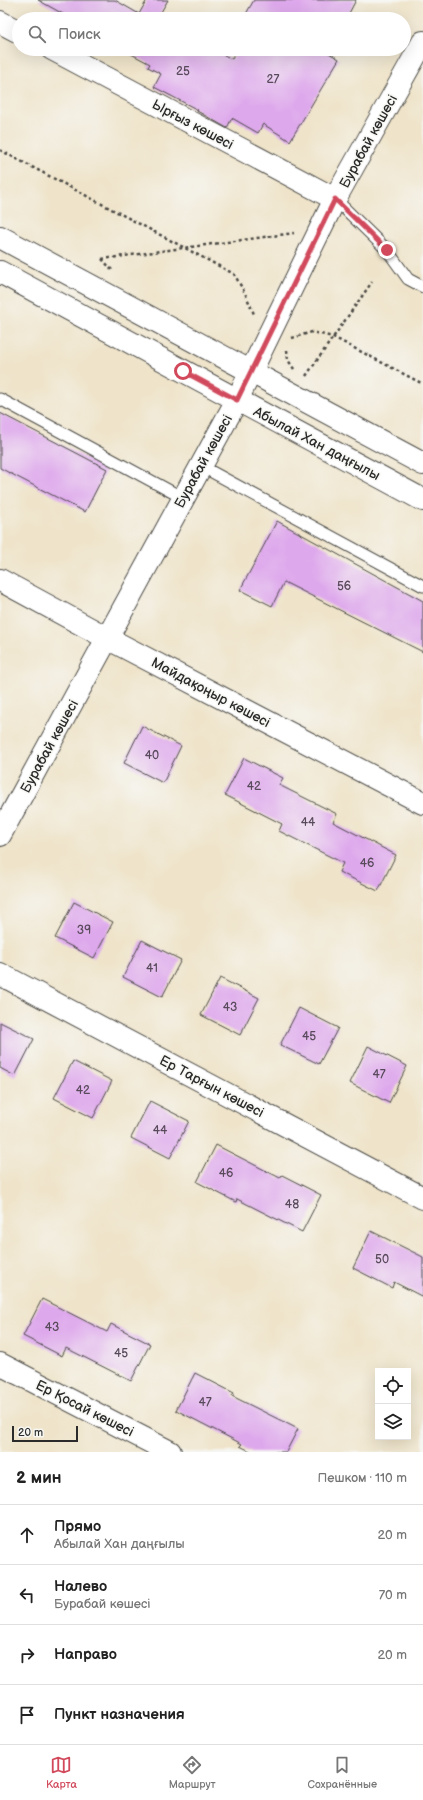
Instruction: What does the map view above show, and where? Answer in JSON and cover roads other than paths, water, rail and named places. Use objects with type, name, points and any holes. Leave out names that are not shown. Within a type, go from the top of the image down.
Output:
[{"type":"street","points":[[0,22],[12,28]]},
{"type":"street","name":"Бурабай көшесі","points":[[0,835],[237,400],[335,199],[423,42]]},
{"type":"street","name":"Ырғыз көшесі","points":[[65,56],[335,199]]},
{"type":"street","points":[[0,237],[423,464]]},
{"type":"street","name":"Абылай Хан даңғылы","points":[[0,272],[423,500]]},
{"type":"street","name":"Майдақоңыр көшесі","points":[[0,580],[107,638],[423,803]]},
{"type":"street","name":"Ер Тарғын көшесі","points":[[0,974],[423,1198]]},
{"type":"street","name":"Ер Қосай көшесі","points":[[0,1364],[170,1452]]},
{"type":"lane","points":[[335,199],[387,250],[408,279],[423,287]]},
{"type":"lane","points":[[0,399],[183,498]]},
{"type":"lane","points":[[201,466],[423,586]]}]
